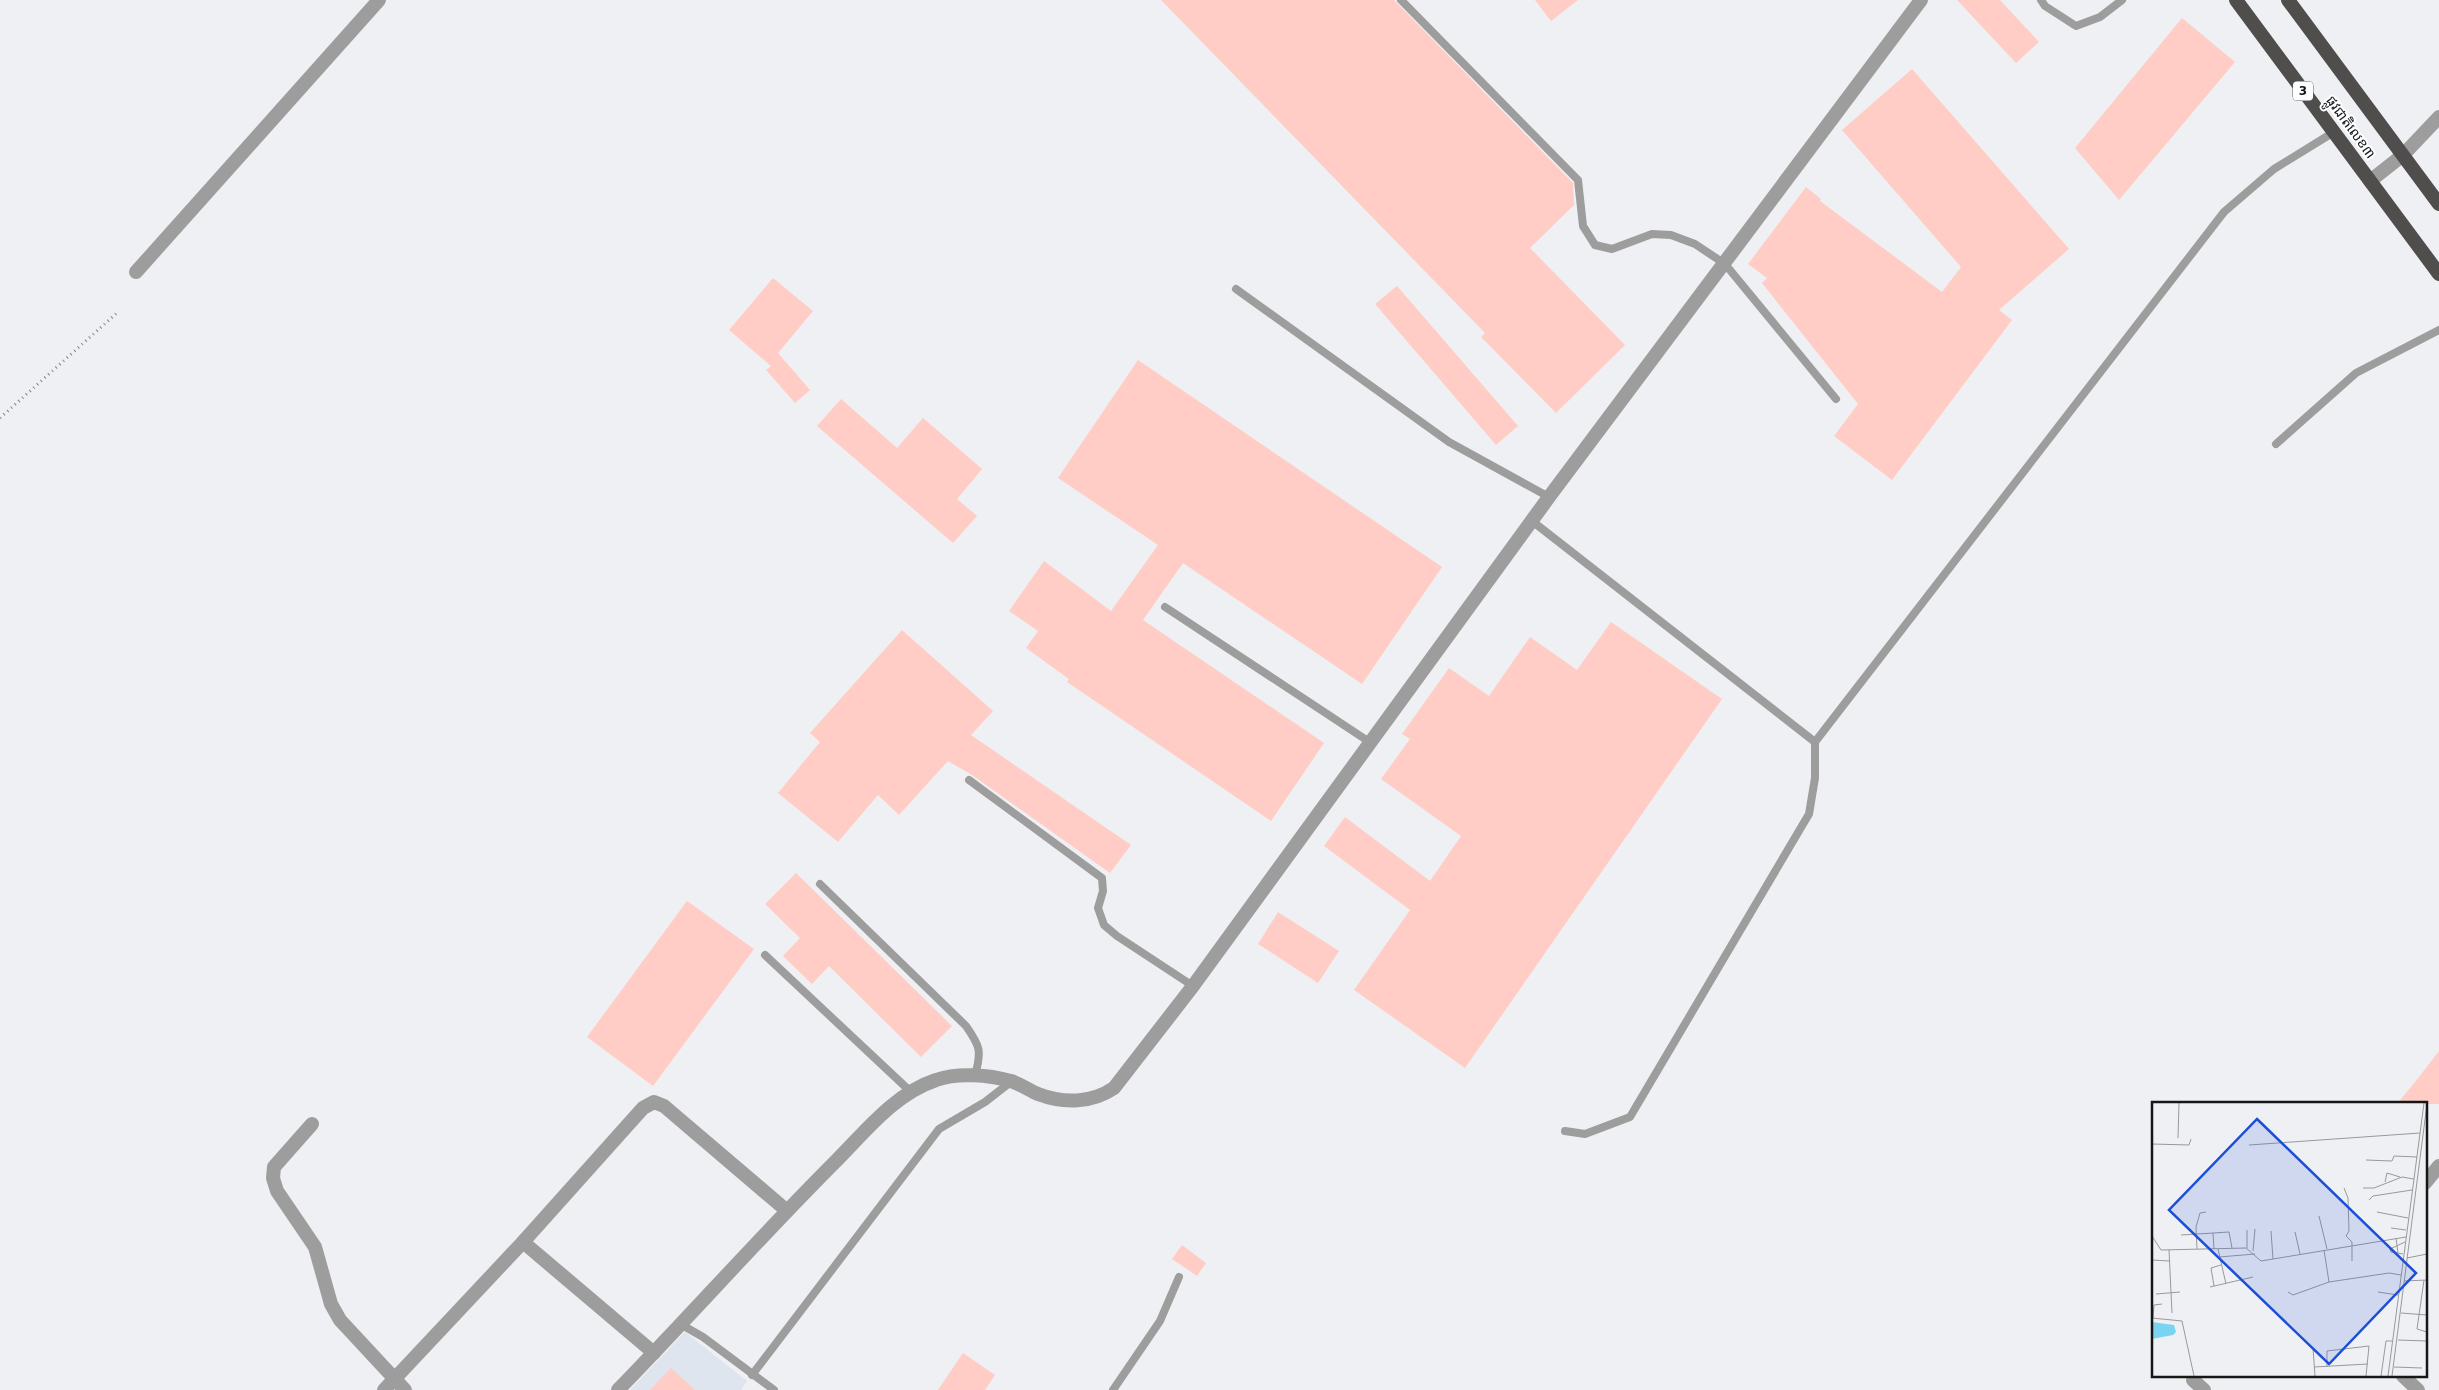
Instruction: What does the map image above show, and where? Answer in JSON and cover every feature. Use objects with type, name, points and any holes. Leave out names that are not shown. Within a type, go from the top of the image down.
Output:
[{"type":"highway","name":"ផ្លូវជាតិលេខ៣","points":[[2236,0],[2439,274]]},
{"type":"highway","name":"ផ្លូវជាតិលេខ៣","points":[[2288,0],[2439,204]]},
{"type":"street","points":[[136,272],[379,0]]},
{"type":"street","points":[[618,1390],[682,1324],[786,1210],[900,1098],[937,1079],[975,1075],[1012,1081],[1041,1095],[1078,1101],[1100,1098],[1114,1088],[1193,986],[1372,743],[1549,497],[1921,0]]},
{"type":"street","points":[[2370,181],[2403,155],[2439,116]]},
{"type":"street","points":[[389,1385],[523,1242],[643,1108],[654,1102],[664,1106],[786,1210]]},
{"type":"street","points":[[312,1124],[274,1167],[275,1185],[315,1247],[331,1304],[340,1320],[389,1385],[406,1390]]},
{"type":"street","points":[[2426,1182],[2439,1166]]},
{"type":"street","points":[[523,1242],[654,1353]]},
{"type":"street","points":[[2405,1378],[2418,1390]]},
{"type":"street","points":[[2193,1380],[2204,1390]]},
{"type":"lane","points":[[1401,0],[1578,180],[1583,226],[1595,245],[1612,249],[1652,234],[1671,235],[1696,244],[1725,264],[1836,399]]},
{"type":"lane","points":[[2041,0],[2045,6],[2076,26],[2100,16],[2122,0]]},
{"type":"lane","points":[[1565,1131],[1585,1134],[1630,1117],[1809,814],[1815,778],[1815,742],[2224,212],[2274,169],[2334,132]]},
{"type":"lane","points":[[1236,289],[1449,442],[1549,497]]},
{"type":"lane","points":[[2276,444],[2356,373],[2439,330]]},
{"type":"lane","points":[[1532,521],[1815,742]]},
{"type":"lane","points":[[1165,607],[1372,743]]},
{"type":"lane","points":[[969,780],[1102,878],[1103,891],[1098,908],[1104,925],[1117,936],[1193,986]]},
{"type":"lane","points":[[820,884],[966,1026],[978,1043],[980,1059],[975,1075]]},
{"type":"lane","points":[[765,955],[911,1092]]},
{"type":"lane","points":[[752,1375],[939,1129],[985,1102],[1012,1081]]},
{"type":"lane","points":[[1113,1390],[1160,1321],[1179,1277]]},
{"type":"lane","points":[[682,1324],[703,1336],[774,1390]]},
{"type":"path","points":[[0,418],[118,312]]},
{"type":"shaded area","points":[[685,1332],[747,1381],[741,1390],[630,1390]]},
{"type":"building","points":[[1161,0],[1394,0],[1573,183],[1574,205],[1530,248],[1625,345],[1556,413],[1481,337],[1485,333]]},
{"type":"building","points":[[1535,0],[1578,0],[1551,21]]},
{"type":"building","points":[[1957,0],[2000,0],[2039,42],[2016,63]]},
{"type":"building","points":[[2182,18],[2235,62],[2119,200],[2075,148]]},
{"type":"building","points":[[1912,69],[2069,249],[1999,310],[2012,320],[1892,480],[1834,436],[1858,404],[1762,283],[1767,278],[1748,264],[1806,187],[1821,199],[1820,201],[1942,292],[1961,267],[1842,130]]},
{"type":"building","points":[[773,278],[813,311],[778,353],[810,390],[795,403],[766,370],[771,366],[729,330]]},
{"type":"building","points":[[1397,286],[1518,426],[1496,445],[1375,304]]},
{"type":"building","points":[[1138,360],[1442,567],[1362,684],[1183,563],[1143,620],[1324,743],[1271,821],[1067,682],[1069,679],[1026,648],[1038,631],[1009,611],[1044,561],[1111,611],[1158,545],[1058,478]]},
{"type":"building","points":[[841,399],[897,448],[923,418],[982,469],[957,499],[977,516],[953,543],[817,426]]},
{"type":"building","points":[[1611,622],[1722,699],[1465,1068],[1354,990],[1410,910],[1324,846],[1345,817],[1430,881],[1461,836],[1381,779],[1410,739],[1402,734],[1449,668],[1489,696],[1530,637],[1577,670]]},
{"type":"building","points":[[902,630],[993,711],[971,735],[1131,845],[1110,873],[972,775],[948,761],[899,815],[878,795],[838,842],[778,793],[820,742],[810,733]]},
{"type":"building","points":[[796,873],[952,1026],[921,1057],[829,966],[812,984],[783,956],[800,938],[765,904]]},
{"type":"building","points":[[687,901],[754,949],[653,1086],[587,1037]]},
{"type":"building","points":[[1278,912],[1339,951],[1318,983],[1258,944]]},
{"type":"building","points":[[2439,1051],[2439,1104],[2399,1102]]},
{"type":"building","points":[[1182,1245],[1206,1263],[1197,1276],[1172,1259]]},
{"type":"building","points":[[963,1353],[995,1375],[985,1390],[938,1390]]},
{"type":"building","points":[[671,1368],[695,1390],[650,1390]]}]
